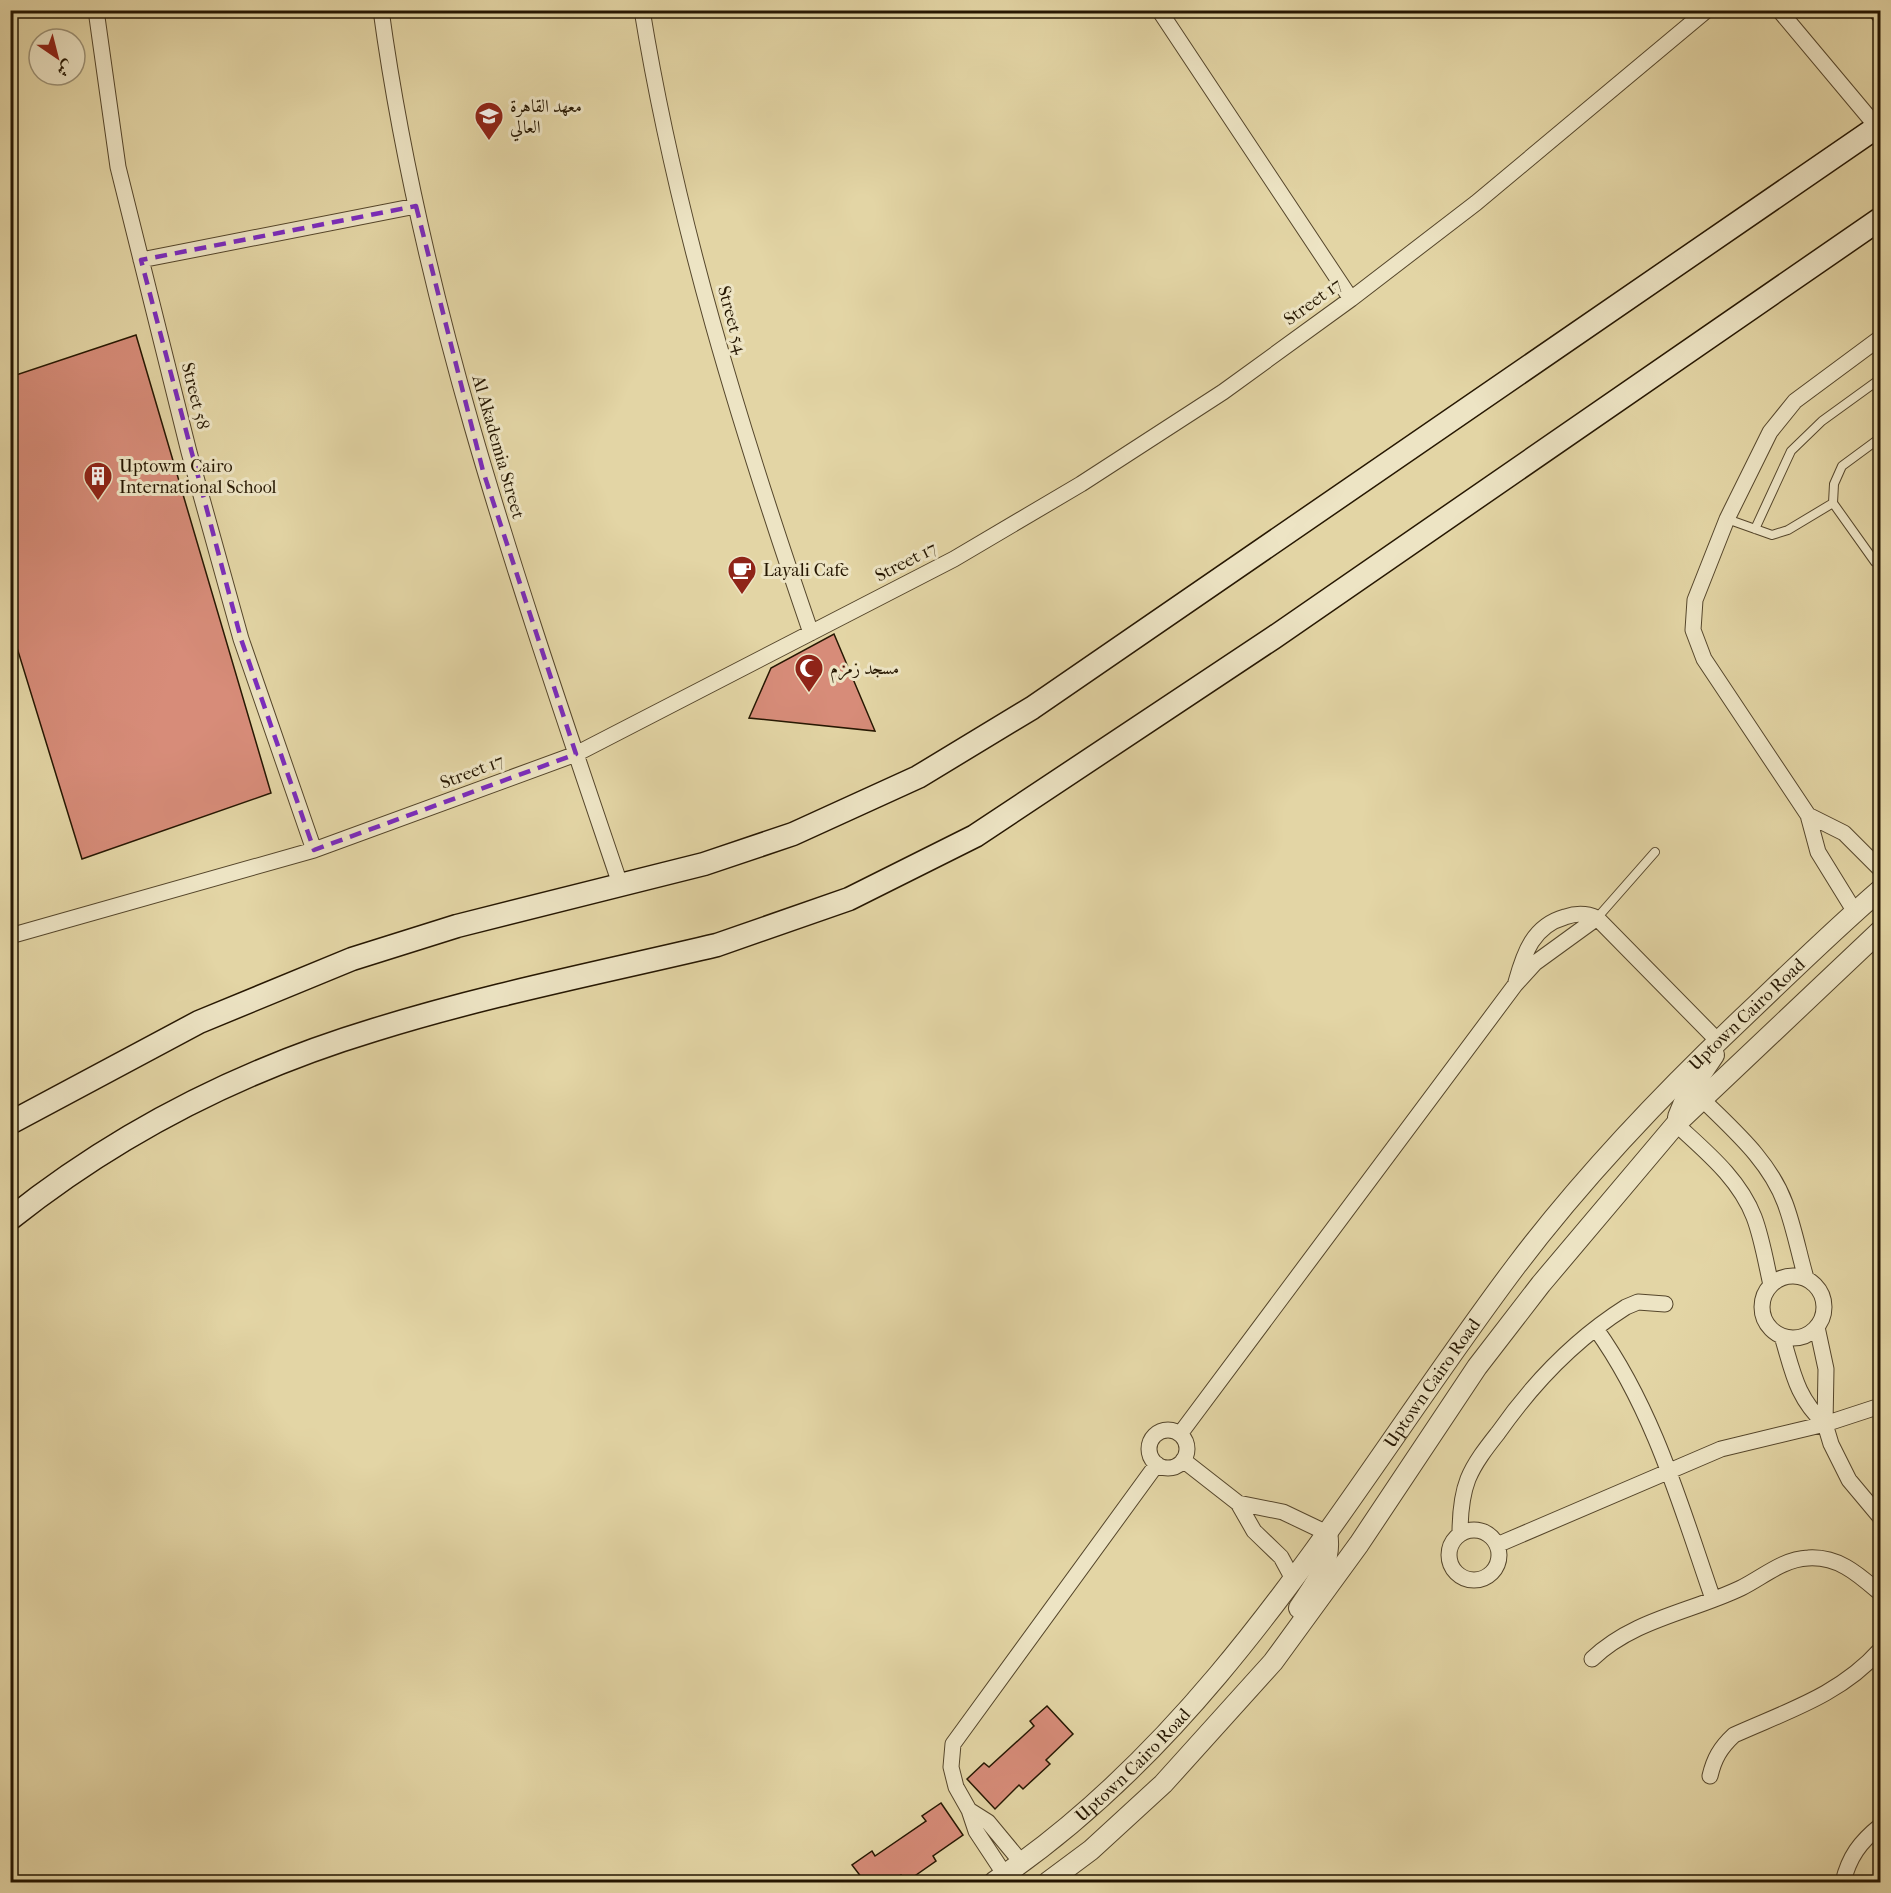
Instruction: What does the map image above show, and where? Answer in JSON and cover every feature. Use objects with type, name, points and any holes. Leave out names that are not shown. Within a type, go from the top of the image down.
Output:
[{"type":"main road","points":[[10,1123],[150,1047],[300,978],[457,926],[704,864],[793,834],[878,797],[957,756],[1042,701],[1879,126]]},
{"type":"main road","points":[[10,1219],[62,1177],[124,1139],[201,1098],[270,1067],[372,1030],[424,1015],[717,945],[762,932],[849,899],[934,859],[1015,811],[1263,645],[1881,219]]},
{"type":"street","name":"Street 58","points":[[96,10],[118,167],[189,452],[241,639],[314,850]]},
{"type":"street","name":"Al Akademia Street","points":[[381,10],[389,71],[416,206],[447,339],[483,471],[523,602],[620,884]]},
{"type":"street","name":"Street 54","points":[[642,10],[677,184],[713,329],[755,471],[811,633]]},
{"type":"street","points":[[1160,10],[1351,299]]},
{"type":"street","name":"Street 17","points":[[10,936],[314,850],[576,754],[954,559],[1082,484],[1223,392],[1351,299],[1476,204],[1707,10]]},
{"type":"street","points":[[1779,10],[1879,126]]},
{"type":"street","points":[[1875,10],[1881,16]]},
{"type":"street","points":[[141,260],[416,206]]},
{"type":"street","points":[[1855,912],[1818,852],[1808,815],[1704,659],[1693,630],[1695,600],[1727,519],[1781,416],[1795,401],[1881,338]]},
{"type":"street","points":[[1808,815],[1844,833],[1881,869]]},
{"type":"street","name":"Uptown Cairo Road","points":[[999,1879],[1022,1863],[1095,1802],[1179,1720],[1250,1640],[1294,1581],[1451,1354],[1518,1263],[1578,1188],[1650,1107],[1881,890]]},
{"type":"street","points":[[1515,985],[1524,953],[1536,933],[1554,920],[1587,913],[1598,918],[1718,1041],[1712,1059],[1687,1095],[1676,1124],[1718,1164],[1745,1197],[1754,1217],[1771,1285]]},
{"type":"street","points":[[1180,1434],[1515,985],[1535,963],[1598,918]]},
{"type":"street","name":"Uptown Cairo Road","points":[[1048,1882],[1090,1850],[1163,1784],[1273,1662],[1352,1554],[1478,1367],[1541,1284],[1676,1124],[1881,931]]},
{"type":"street","points":[[1701,1099],[1758,1156],[1774,1179],[1785,1203],[1806,1278]]},
{"type":"street","points":[[1788,1276],[1806,1278],[1819,1289],[1824,1304],[1822,1320],[1817,1327],[1797,1338],[1782,1336],[1770,1327],[1763,1314],[1764,1298],[1771,1285],[1788,1276]]},
{"type":"street","points":[[1460,1534],[1477,1530],[1492,1538],[1497,1545],[1499,1553],[1493,1569],[1487,1575],[1471,1579],[1462,1577],[1451,1564],[1450,1547],[1460,1534],[1462,1496],[1477,1461],[1518,1405],[1546,1372],[1596,1329],[1632,1305],[1652,1301],[1665,1304]]},
{"type":"street","points":[[1817,1327],[1828,1387],[1825,1424],[1831,1444],[1849,1480],[1881,1517]]},
{"type":"street","points":[[1596,1329],[1625,1373],[1668,1469],[1713,1599]]},
{"type":"street","points":[[1782,1336],[1800,1394],[1825,1424]]},
{"type":"street","points":[[1497,1545],[1668,1469],[1721,1449],[1825,1424],[1881,1406]]},
{"type":"street","points":[[1166,1430],[1180,1434],[1187,1446],[1183,1460],[1171,1468],[1157,1464],[1149,1452],[1153,1438],[1166,1430]]},
{"type":"street","points":[[1183,1460],[1238,1503],[1254,1531],[1281,1557],[1294,1581]]},
{"type":"street","points":[[999,1879],[976,1831],[969,1810],[956,1787],[951,1767],[953,1744],[1157,1464]]},
{"type":"street","points":[[1238,1503],[1283,1512],[1327,1533],[1329,1544],[1326,1564],[1290,1622],[1273,1662]]},
{"type":"street","points":[[1592,1659],[1605,1647],[1636,1628],[1741,1588],[1790,1561],[1807,1558],[1842,1564],[1881,1593]]},
{"type":"street","points":[[1710,1776],[1713,1761],[1734,1736],[1829,1693],[1851,1678],[1881,1650]]},
{"type":"street","points":[[969,1810],[988,1822],[1022,1863]]},
{"type":"street","points":[[1843,1882],[1848,1864],[1857,1847],[1881,1826]]},
{"type":"lane","points":[[1755,529],[1791,451],[1822,421],[1881,379]]},
{"type":"lane","points":[[1881,438],[1842,466],[1834,484],[1833,503],[1875,562],[1881,565]]},
{"type":"lane","points":[[1727,519],[1772,535],[1833,503]]},
{"type":"lane","points":[[1598,918],[1655,852]]},
{"type":"highlighted area","points":[[416,206],[483,471],[576,754],[314,850],[241,639],[141,260]]},
{"type":"building","name":"Uptowm Cairo International School","points":[[136,335],[271,793],[82,859],[10,625],[10,377]]},
{"type":"building","name":"مسجد زمزم","points":[[834,634],[875,731],[749,718],[771,668]]},
{"type":"building","points":[[1047,1706],[1073,1734],[1046,1760],[1050,1764],[1023,1789],[1019,1785],[995,1809],[967,1779],[984,1763],[989,1767],[1034,1726],[1030,1721]]},
{"type":"building","points":[[941,1803],[963,1835],[933,1856],[936,1861],[906,1882],[901,1875],[890,1882],[865,1882],[852,1865],[872,1851],[875,1856],[926,1821],[922,1816]]},
{"type":"place","name":"معهد القاهرة العالي","points":[[489,142]]},
{"type":"place","name":"Uptowm Cairo International School","points":[[98,502]]},
{"type":"place","name":"Layali Cafe","points":[[742,596]]},
{"type":"place","name":"مسجد زمزم","points":[[809,694]]}]
